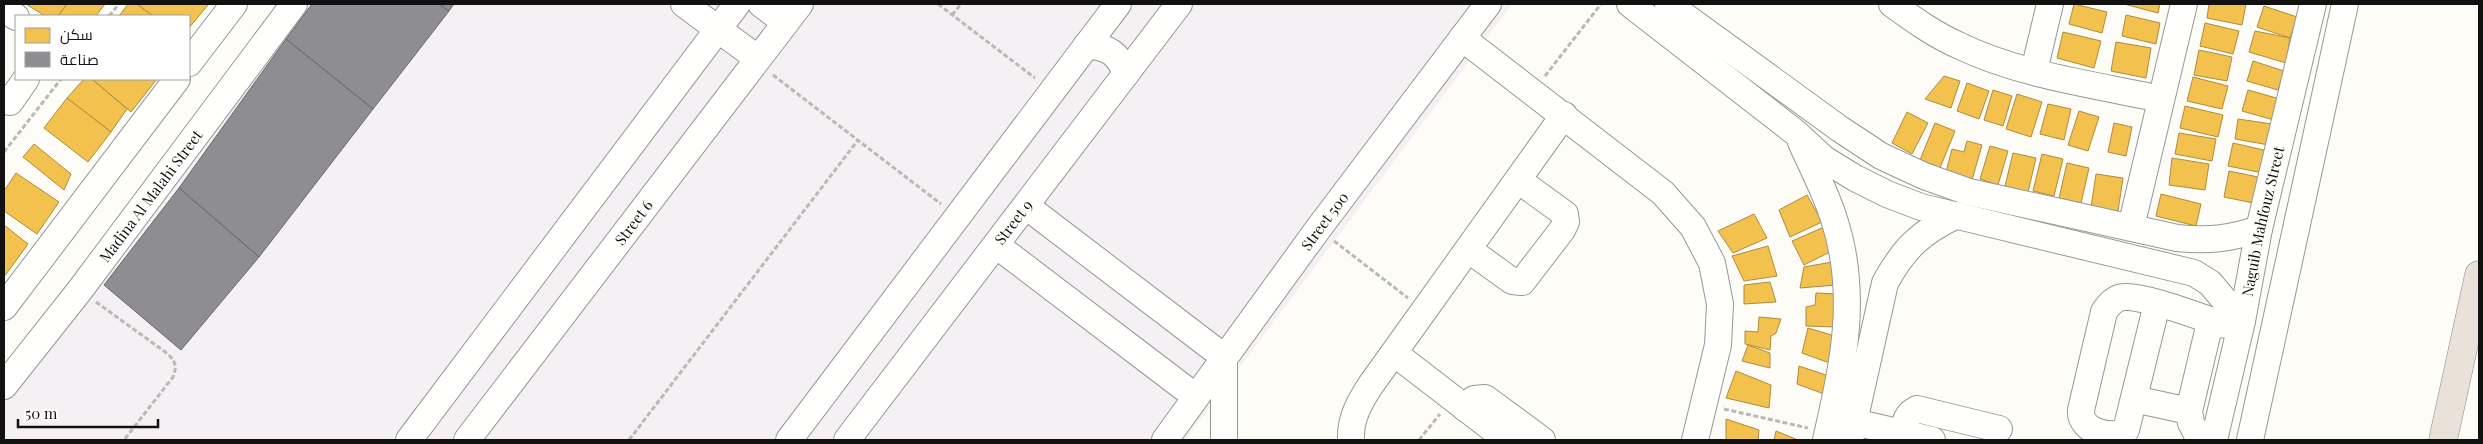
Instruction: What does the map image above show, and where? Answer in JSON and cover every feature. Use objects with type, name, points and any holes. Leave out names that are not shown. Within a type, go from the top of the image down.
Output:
[{"type":"highway","points":[[2443,440],[2479,275]]},
{"type":"street","points":[[190,62],[234,4]]},
{"type":"street","name":"Madina Al Malahi Street","points":[[4,386],[80,290],[294,4]]},
{"type":"street","points":[[684,4],[756,60]]},
{"type":"street","points":[[409,440],[738,4]]},
{"type":"street","points":[[761,4],[792,13]]},
{"type":"street","points":[[789,440],[1118,4]]},
{"type":"street","name":"Street 9","points":[[847,440],[1178,4]]},
{"type":"street","name":"Street 500","points":[[1165,440],[1318,228],[1488,4]]},
{"type":"street","points":[[1630,4],[1796,133],[1824,159],[1855,178],[1887,194],[1921,207],[2194,273],[2210,283],[2234,323]]},
{"type":"street","points":[[1668,4],[1840,129],[1881,156],[1924,176],[1969,192],[2177,238],[2205,241],[2233,238],[2259,229]]},
{"type":"street","points":[[1892,4],[1925,28],[1960,46],[1996,61],[2161,100]]},
{"type":"street","points":[[2034,71],[2050,4]]},
{"type":"street","points":[[2131,228],[2184,4]]},
{"type":"street","name":"Naguib Mahfouz Street","points":[[2214,440],[2234,323],[2259,229],[2313,4]]},
{"type":"street","points":[[2250,440],[2345,4]]},
{"type":"street","points":[[4,9],[15,16]]},
{"type":"street","name":"Street 6","points":[[467,440],[792,13]]},
{"type":"street","points":[[1462,38],[1663,193],[1693,227],[1712,264],[1720,304],[1718,345],[1694,440]]},
{"type":"street","points":[[1086,46],[1100,46],[1112,52],[1121,62],[1126,74]]},
{"type":"street","points":[[10,102],[25,80]]},
{"type":"street","points":[[4,307],[176,80]]},
{"type":"street","points":[[1351,440],[1350,431],[1357,407],[1564,116]]},
{"type":"street","points":[[1796,133],[1834,218],[1842,249],[1848,288],[1840,434]]},
{"type":"street","points":[[1468,250],[1512,280],[1522,282],[1562,230],[1566,222],[1565,214],[1518,180]]},
{"type":"street","points":[[1026,206],[1224,357],[1224,440]]},
{"type":"street","points":[[1840,434],[1871,346],[1885,283],[1897,261],[1920,236],[1934,226],[1957,215]]},
{"type":"street","points":[[996,245],[1196,397]]},
{"type":"street","points":[[2157,304],[2127,427],[2120,434],[2089,429],[2082,421],[2081,410],[2108,306],[2112,301],[2125,297],[2157,304],[2234,323]]},
{"type":"street","points":[[2200,440],[2191,423],[2189,411],[2208,331],[2214,324],[2234,323]]},
{"type":"street","points":[[1846,340],[1871,346]]},
{"type":"street","points":[[1394,353],[1507,440]]},
{"type":"street","points":[[1459,403],[1485,398],[1542,440]]},
{"type":"street","points":[[2134,399],[2189,411]]},
{"type":"street","points":[[1903,434],[1906,418],[1910,412],[1917,409],[1999,429]]},
{"type":"street","points":[[1840,434],[1903,434],[1932,440]]},
{"type":"path","points":[[110,15],[119,4]]},
{"type":"path","points":[[938,4],[1051,91]]},
{"type":"path","points":[[952,15],[961,4]]},
{"type":"path","points":[[1533,92],[1601,4]]},
{"type":"path","points":[[756,60],[957,216]]},
{"type":"path","points":[[4,152],[60,80]]},
{"type":"path","points":[[630,440],[858,140]]},
{"type":"path","points":[[1318,228],[1424,311]]},
{"type":"path","points":[[80,290],[174,360],[176,369],[173,377],[124,440]]},
{"type":"path","points":[[1419,440],[1459,403]]},
{"type":"path","points":[[1704,404],[1840,434]]},
{"type":"shaded area","points":[[281,4],[1512,4],[1185,440],[4,440],[4,371]]},
{"type":"building: سكن","points":[[26,4],[67,4],[59,15],[43,15]]},
{"type":"building: سكن","points":[[67,4],[105,4],[97,15],[59,15]]},
{"type":"building: سكن","points":[[128,4],[137,4],[152,15],[120,15]]},
{"type":"building: سكن","points":[[137,4],[208,5],[190,27],[190,15],[152,15]]},
{"type":"building: سكن","points":[[2074,4],[2107,12],[2102,33],[2069,24]]},
{"type":"building: سكن","points":[[2124,4],[2160,4],[2158,13]]},
{"type":"building: سكن","points":[[2209,4],[2246,4],[2242,25],[2207,18]]},
{"type":"building: سكن","points":[[2264,6],[2297,17],[2290,38],[2257,27]]},
{"type":"building: سكن","points":[[2126,15],[2160,23],[2156,44],[2122,36]]},
{"type":"building: سكن","points":[[2205,23],[2239,31],[2233,54],[2200,46]]},
{"type":"building: سكن","points":[[2255,31],[2290,38],[2286,63],[2249,52]]},
{"type":"building: سكن","points":[[2063,32],[2101,41],[2094,68],[2057,58]]},
{"type":"building: سكن","points":[[2116,42],[2151,48],[2146,78],[2111,71]]},
{"type":"building: سكن","points":[[2199,50],[2232,57],[2227,81],[2194,75]]},
{"type":"building: سكن","points":[[2253,61],[2284,71],[2278,90],[2247,81]]},
{"type":"building: سكن","points":[[1944,76],[1960,81],[1951,108],[1925,99]]},
{"type":"building: سكن","points":[[2193,77],[2228,86],[2222,109],[2187,101]]},
{"type":"building: سكن","points":[[83,80],[93,80],[127,109],[111,132],[67,98]]},
{"type":"building: سكن","points":[[93,80],[156,80],[131,112]]},
{"type":"building: سكن","points":[[1967,83],[1989,91],[1979,119],[1957,111]]},
{"type":"building: سكن","points":[[1993,90],[2012,96],[2003,126],[1984,120]]},
{"type":"building: سكن","points":[[2248,90],[2280,99],[2274,120],[2242,111]]},
{"type":"building: سكن","points":[[2017,94],[2042,102],[2031,137],[2006,129]]},
{"type":"building: سكن","points":[[67,98],[111,132],[88,162],[44,128]]},
{"type":"building: سكن","points":[[2048,104],[2071,109],[2064,140],[2040,134]]},
{"type":"building: سكن","points":[[2185,106],[2223,115],[2218,137],[2180,128]]},
{"type":"building: سكن","points":[[2079,111],[2099,117],[2088,151],[2068,145]]},
{"type":"building: سكن","points":[[1907,112],[1928,123],[1912,154],[1892,143]]},
{"type":"building: سكن","points":[[2238,119],[2272,124],[2269,145],[2235,139]]},
{"type":"building: سكن","points":[[1935,123],[1955,131],[1940,168],[1920,160]]},
{"type":"building: سكن","points":[[2114,123],[2132,127],[2126,156],[2108,152]]},
{"type":"building: سكن","points":[[2179,133],[2216,139],[2212,161],[2175,154]]},
{"type":"building: سكن","points":[[1967,141],[1982,145],[1972,180],[1946,172],[1952,149],[1964,152]]},
{"type":"building: سكن","points":[[2233,143],[2268,151],[2263,173],[2228,166]]},
{"type":"building: سكن","points":[[34,144],[71,174],[64,190],[23,157]]},
{"type":"building: سكن","points":[[1990,146],[2008,151],[1998,185],[1980,179]]},
{"type":"building: سكن","points":[[2013,153],[2036,158],[2028,192],[2005,186]]},
{"type":"building: سكن","points":[[2042,154],[2063,159],[2054,196],[2033,191]]},
{"type":"building: سكن","points":[[2172,158],[2209,164],[2205,190],[2169,185]]},
{"type":"building: سكن","points":[[2067,163],[2089,168],[2081,203],[2059,198]]},
{"type":"building: سكن","points":[[2229,171],[2263,178],[2258,204],[2224,197]]},
{"type":"building: سكن","points":[[16,173],[59,202],[37,234],[4,211],[4,191]]},
{"type":"building: سكن","points":[[2096,174],[2123,178],[2118,211],[2091,207]]},
{"type":"building: سكن","points":[[2161,194],[2201,204],[2196,226],[2156,216]]},
{"type":"building: سكن","points":[[1807,195],[1822,222],[1790,237],[1779,210]]},
{"type":"building: سكن","points":[[1754,214],[1767,238],[1733,253],[1718,231]]},
{"type":"building: سكن","points":[[4,225],[28,244],[4,277]]},
{"type":"building: سكن","points":[[1824,227],[1830,252],[1804,265],[1792,241]]},
{"type":"building: سكن","points":[[1768,246],[1777,276],[1744,281],[1732,256]]},
{"type":"building: سكن","points":[[1832,262],[1836,285],[1800,288],[1804,267]]},
{"type":"building: سكن","points":[[1770,282],[1776,302],[1744,304],[1744,285]]},
{"type":"building: سكن","points":[[1816,293],[1837,294],[1835,327],[1806,326],[1806,307],[1815,305]]},
{"type":"building: سكن","points":[[1759,317],[1781,319],[1776,333],[1771,336],[1770,350],[1745,344],[1745,331],[1758,332]]},
{"type":"building: سكن","points":[[1808,328],[1835,336],[1835,365],[1802,353]]},
{"type":"building: سكن","points":[[1748,345],[1770,353],[1770,368],[1742,361]]},
{"type":"building: سكن","points":[[1799,366],[1829,376],[1824,394],[1797,384]]},
{"type":"building: سكن","points":[[1736,371],[1771,385],[1769,408],[1726,398]]},
{"type":"building: سكن","points":[[1726,419],[1759,430],[1758,440],[1726,440]]},
{"type":"building: سكن","points":[[1776,431],[1798,440],[1774,440]]},
{"type":"building: صناعة","points":[[312,4],[439,4],[449,11],[373,109],[286,39]]},
{"type":"building: صناعة","points":[[439,4],[454,4],[449,11]]},
{"type":"building: صناعة","points":[[286,39],[373,109],[259,257],[179,188]]},
{"type":"building: صناعة","points":[[179,188],[259,257],[181,350],[104,285]]}]
